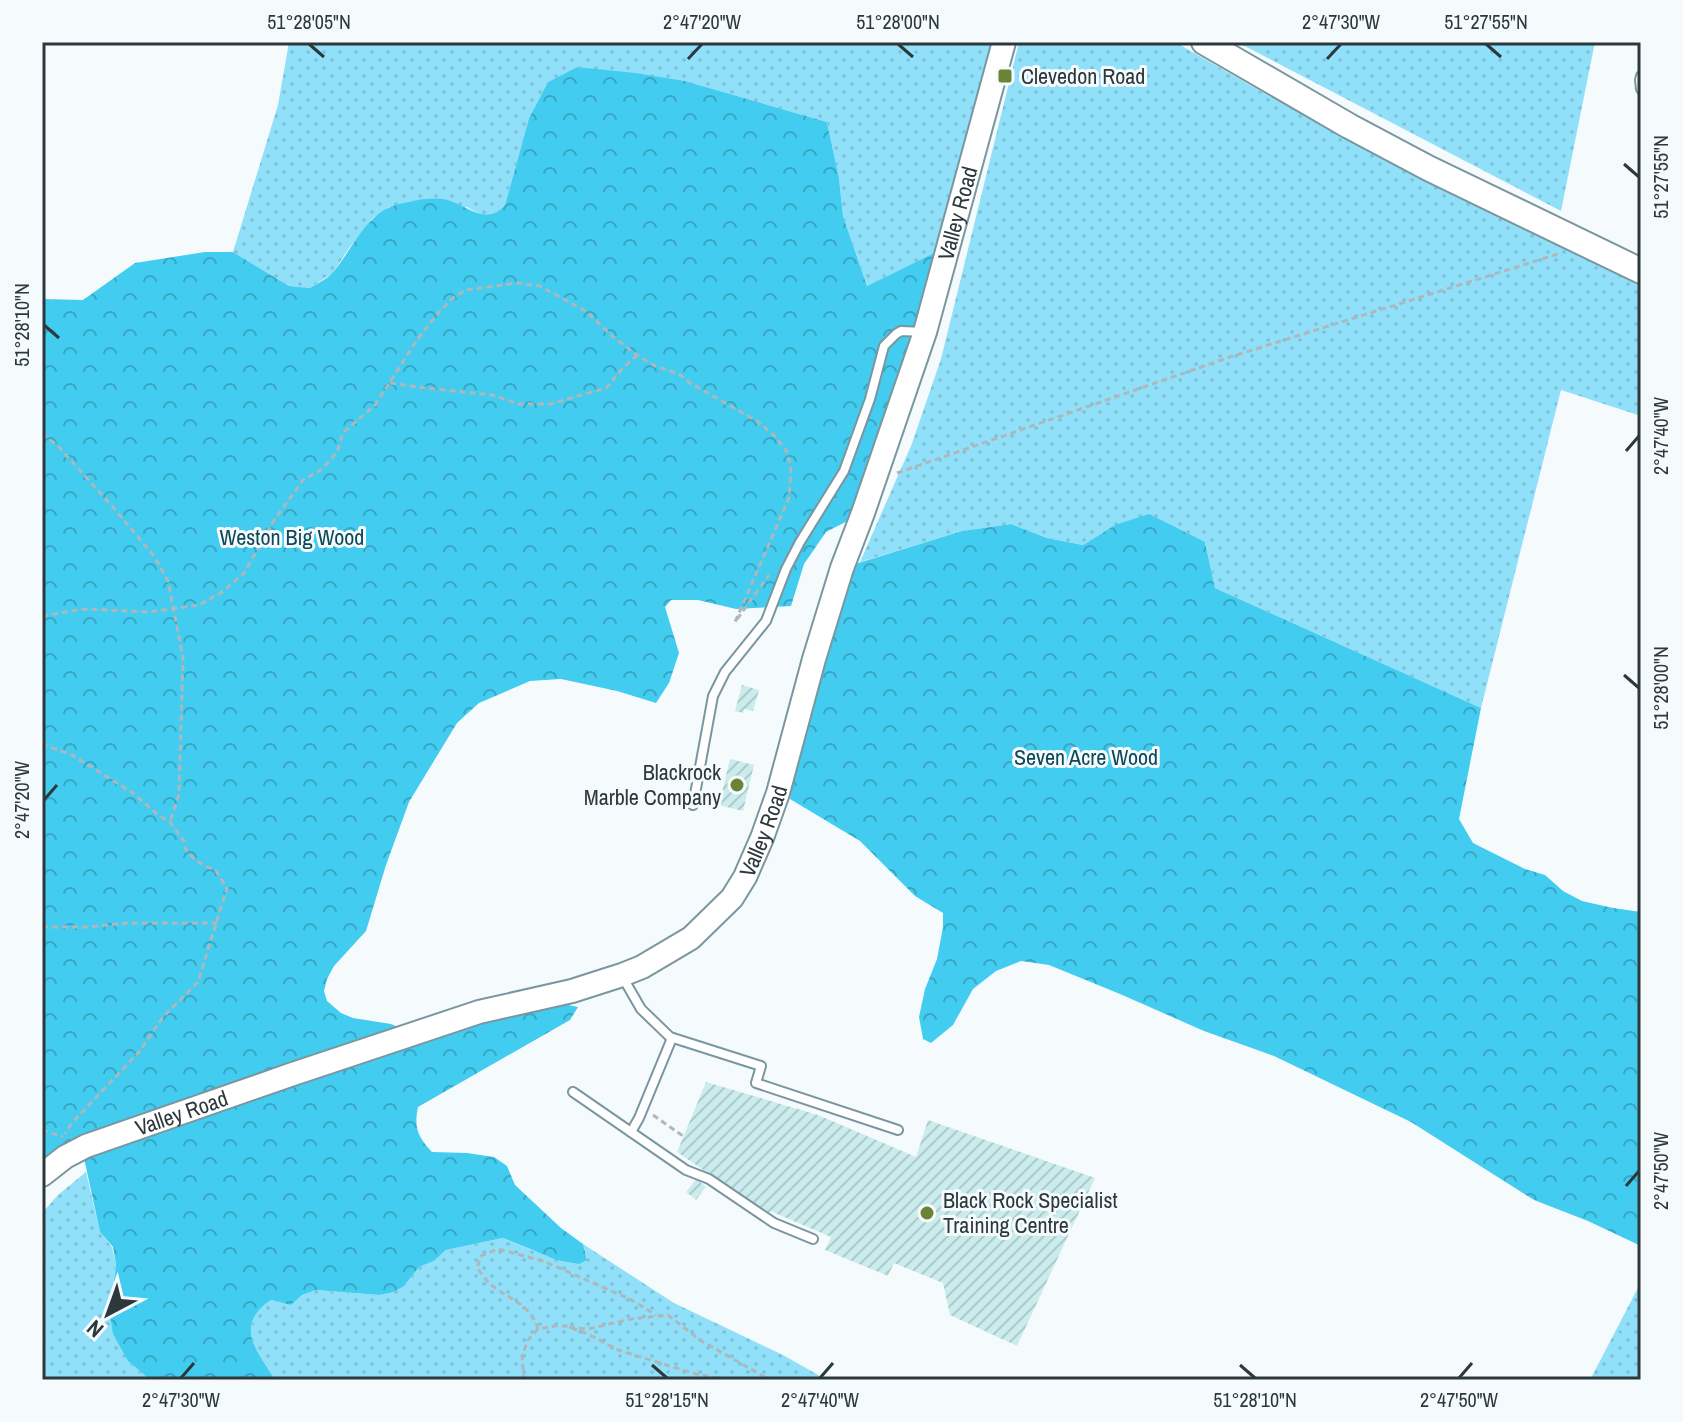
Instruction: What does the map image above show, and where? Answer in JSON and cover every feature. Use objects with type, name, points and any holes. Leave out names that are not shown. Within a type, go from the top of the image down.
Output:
[{"type":"main road","points":[[1204,42],[1428,168],[1641,271]]},
{"type":"street","name":"Valley Road","points":[[42,1175],[86,1146],[290,1075],[479,1012],[572,991],[642,967],[691,938],[732,898],[745,877],[778,793],[842,568],[925,332],[1004,42]]},
{"type":"lane","points":[[1641,76],[1641,89]]},
{"type":"lane","points":[[693,805],[717,687],[725,672],[766,621],[800,542],[844,471],[870,399],[884,346],[901,331],[925,332]]},
{"type":"lane","points":[[622,975],[637,1004],[653,1023],[672,1038],[761,1066],[756,1083],[898,1130]]},
{"type":"lane","points":[[631,1132],[672,1038]]},
{"type":"lane","points":[[573,1092],[686,1170],[709,1179],[774,1223],[813,1239]]},
{"type":"path","points":[[874,480],[1230,357],[1557,255]]},
{"type":"path","points":[[42,616],[84,609],[149,612],[199,605],[222,592],[244,573],[273,522],[303,480],[322,469],[337,452],[343,433],[375,405],[439,312],[465,290],[518,283],[540,286],[587,312],[637,355],[655,366],[679,374],[757,421],[775,436],[787,452],[791,469],[789,498],[735,622],[770,574]]},
{"type":"path","points":[[390,383],[492,395],[519,404],[550,404],[606,388],[637,355]]},
{"type":"path","points":[[42,434],[57,445],[154,556],[168,581],[183,657],[179,794],[170,822]]},
{"type":"path","points":[[42,744],[72,755],[133,793],[170,822],[184,841],[186,850],[196,861],[216,871],[227,888],[198,982],[163,1017],[139,1052],[93,1102]]},
{"type":"path","points":[[42,927],[217,923]]},
{"type":"path","points":[[643,1108],[683,1136]]},
{"type":"path","points":[[42,1130],[63,1137]]},
{"type":"path","points":[[538,1329],[535,1318],[517,1301],[491,1284],[477,1268],[481,1256],[498,1249],[543,1261],[630,1299],[656,1315]]},
{"type":"path","points":[[524,1380],[522,1356],[528,1340],[538,1329],[566,1326],[588,1329],[668,1315],[700,1340],[770,1380]]},
{"type":"path","points":[[566,1326],[618,1350],[696,1374],[728,1380]]},
{"type":"shaded area","points":[[289,42],[993,42],[936,252],[867,286],[843,216],[839,178],[827,122],[685,81],[577,67],[548,82],[529,118],[505,205],[500,210],[487,215],[467,207],[389,207],[372,219],[333,273],[310,288],[289,286],[233,252],[278,105]]},
{"type":"shaded area","points":[[1019,42],[1175,42],[1269,96],[1395,161],[1641,279],[1641,416],[1561,390],[1481,708],[1215,588],[1205,542],[1115,525],[1083,545],[1047,538],[1011,524],[962,531],[860,562],[911,446],[941,359]]},
{"type":"shaded area","points":[[1237,42],[1595,42],[1561,211]]},
{"type":"shaded area","points":[[86,1172],[100,1232],[112,1247],[116,1263],[110,1313],[128,1361],[150,1380],[42,1380],[42,1213]]},
{"type":"shaded area","points":[[503,1238],[534,1251],[587,1259],[583,1244],[674,1303],[783,1355],[827,1380],[275,1380],[256,1348],[251,1329],[253,1319],[271,1300],[291,1305],[302,1295],[316,1290],[379,1295],[404,1286],[419,1267],[434,1261],[446,1250]]},
{"type":"shaded area","points":[[1641,1282],[1641,1380],[1590,1380]]},
{"type":"green space","name":"Weston Big Wood","points":[[577,67],[685,81],[827,122],[839,178],[843,216],[867,286],[936,252],[863,513],[826,532],[804,564],[791,606],[736,609],[698,600],[671,600],[665,607],[679,653],[669,683],[656,703],[561,679],[530,681],[479,703],[457,723],[409,802],[366,931],[334,966],[324,991],[327,1001],[341,1013],[403,1029],[42,1158],[42,299],[83,300],[135,263],[205,252],[233,252],[289,286],[310,288],[333,273],[362,231],[388,208],[426,199],[443,199],[483,214],[498,212],[505,205],[529,118],[548,82]]},
{"type":"green space","name":"Seven Acre Wood","points":[[1149,514],[1205,542],[1215,588],[1481,708],[1459,819],[1473,843],[1525,869],[1545,875],[1563,891],[1582,901],[1641,912],[1641,1246],[1534,1200],[1411,1122],[1274,1056],[1204,1031],[1049,965],[1021,961],[996,971],[973,989],[953,1025],[931,1043],[923,1039],[919,1017],[925,989],[937,959],[943,913],[915,896],[860,841],[790,799],[814,659],[842,568],[962,531],[1011,524],[1047,538],[1083,545],[1115,525]]},
{"type":"green space","points":[[559,1003],[578,1007],[570,1020],[418,1107],[416,1120],[420,1136],[432,1152],[494,1157],[507,1166],[515,1185],[583,1244],[587,1260],[579,1264],[557,1260],[503,1238],[446,1250],[434,1261],[419,1267],[404,1286],[393,1292],[379,1295],[316,1290],[302,1295],[291,1305],[271,1300],[253,1319],[251,1329],[256,1348],[275,1380],[150,1380],[128,1361],[113,1334],[110,1314],[116,1264],[113,1247],[100,1232],[84,1158],[481,1018]]},
{"type":"building","points":[[742,685],[759,690],[753,711],[735,711]]},
{"type":"building","name":"Blackrock Marble Company","points":[[730,759],[754,765],[743,811],[719,805]]},
{"type":"building","name":"Black Rock Specialist Training Centre","points":[[706,1082],[818,1115],[916,1157],[928,1120],[1095,1178],[1017,1346],[950,1315],[943,1283],[894,1263],[888,1276],[825,1250],[831,1237],[770,1211],[769,1215],[677,1152]]},
{"type":"building","points":[[696,1179],[706,1187],[696,1200],[686,1192]]},
{"type":"place","name":"Clevedon Road","points":[[1005,76]]},
{"type":"place","name":"Blackrock Marble Company","points":[[737,785]]},
{"type":"place","name":"Black Rock Specialist Training Centre","points":[[927,1213]]}]
